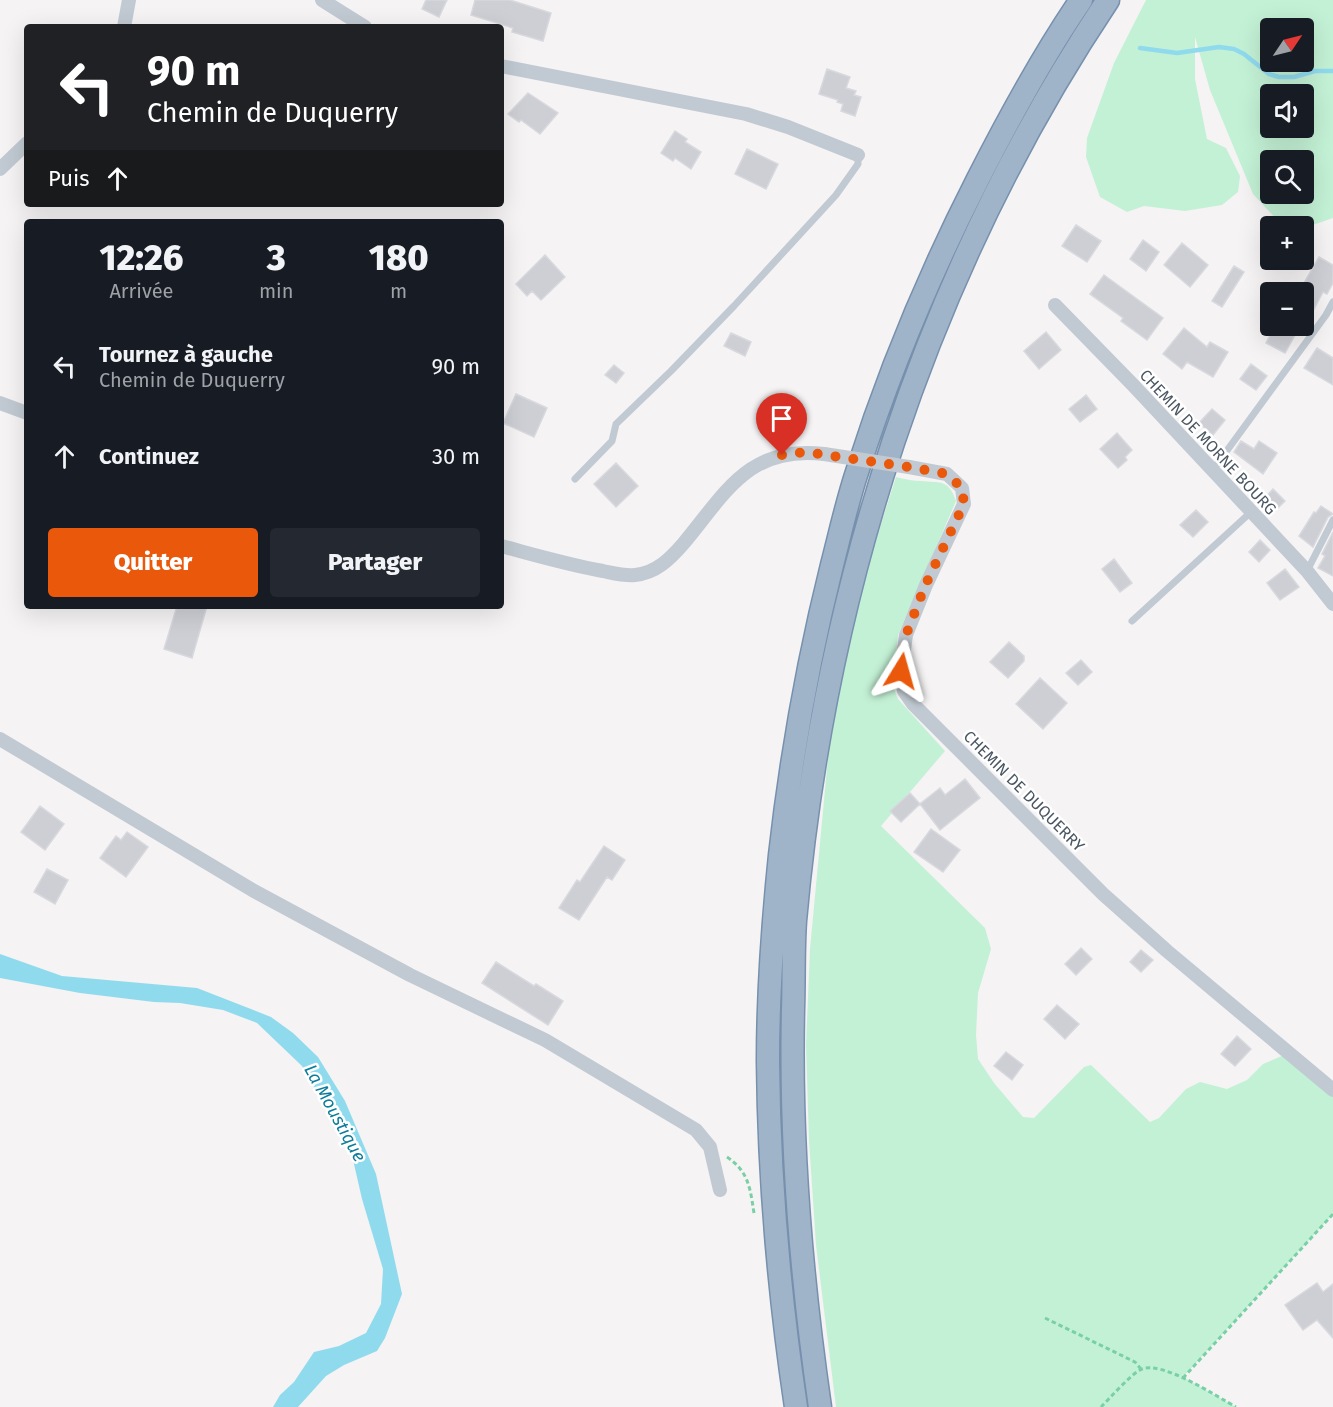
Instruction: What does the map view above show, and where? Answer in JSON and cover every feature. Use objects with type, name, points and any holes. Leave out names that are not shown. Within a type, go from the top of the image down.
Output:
[{"type":"highway","points":[[796,1407],[786,1342],[773,1191],[768,1060],[774,919],[788,782],[812,645],[856,474],[894,365],[945,243],[1060,31],[1081,0]]},
{"type":"highway","points":[[820,1407],[811,1343],[797,1197],[792,1059],[795,924],[810,783],[834,653],[866,525],[915,376],[967,250],[1019,148],[1079,44],[1108,0]]},
{"type":"street","points":[[125,24],[129,0]]},
{"type":"street","points":[[322,0],[360,24]]},
{"type":"street","points":[[504,67],[746,114],[788,127],[858,155]]},
{"type":"street","points":[[0,169],[24,146]]},
{"type":"street","name":"CHEMIN DE MORNE BOURG","points":[[1055,305],[1307,571],[1333,604]]},
{"type":"street","points":[[0,403],[24,412]]},
{"type":"street","name":"CHEMIN DE DUQUERRY","points":[[504,547],[595,570],[624,575],[647,572],[660,567],[674,555],[727,489],[741,476],[768,460],[782,455],[805,452],[824,454],[947,474],[962,488],[964,504],[925,586],[906,635],[901,671],[904,691],[914,704],[1103,894],[1167,951],[1333,1090]]},
{"type":"street","points":[[0,739],[254,891],[410,975],[545,1040],[696,1130],[710,1147],[720,1190]]},
{"type":"lane","points":[[575,479],[612,441],[616,424],[734,306],[836,195],[858,164],[858,155]]},
{"type":"lane","points":[[1212,471],[1326,315],[1333,302]]},
{"type":"lane","points":[[1132,621],[1251,512]]},
{"type":"lane","points":[[1307,571],[1333,520]]},
{"type":"path","points":[[710,1147],[737,1164],[747,1178],[756,1222]]},
{"type":"path","points":[[1183,1378],[1333,1214]]},
{"type":"path","points":[[1045,1318],[1136,1362],[1141,1369]]},
{"type":"path","points":[[1101,1407],[1141,1369],[1152,1367],[1183,1378],[1236,1407]]},
{"type":"green space","points":[[1146,0],[1333,0],[1333,218],[1314,225],[1314,216],[1273,216],[1262,204],[1314,204],[1314,150],[1260,150],[1260,202],[1253,194],[1210,90],[1195,37],[1195,79],[1207,139],[1226,148],[1240,176],[1238,192],[1222,205],[1185,211],[1144,206],[1127,212],[1100,197],[1086,157],[1087,138],[1114,63]]},
{"type":"green space","points":[[896,477],[943,484],[950,489],[956,501],[898,635],[893,687],[898,699],[945,751],[881,826],[985,928],[991,949],[978,993],[976,1035],[978,1059],[994,1083],[1023,1117],[1034,1118],[1084,1067],[1091,1065],[1150,1122],[1159,1118],[1186,1089],[1200,1082],[1227,1089],[1247,1080],[1263,1064],[1289,1053],[1333,1090],[1333,1214],[1183,1377],[1236,1407],[836,1407],[816,1245],[809,1140],[806,1045],[810,949],[833,705],[867,568]]},
{"type":"water","name":"La Moustique","points":[[0,954],[62,976],[197,988],[271,1017],[293,1033],[318,1057],[345,1101],[376,1174],[402,1294],[385,1338],[377,1351],[344,1365],[326,1376],[298,1407],[273,1407],[280,1395],[294,1382],[314,1352],[339,1346],[366,1333],[381,1304],[383,1269],[362,1199],[351,1151],[302,1066],[257,1023],[223,1010],[180,1003],[80,993],[0,978]]},
{"type":"building","points":[[426,0],[447,0],[439,17],[422,9]]},
{"type":"building","points":[[475,0],[510,0],[551,13],[543,41],[512,32],[513,28],[504,24],[471,15]]},
{"type":"building","points":[[827,69],[850,77],[846,88],[856,91],[854,95],[861,97],[855,116],[841,111],[843,104],[837,102],[838,100],[819,94]]},
{"type":"building","points":[[528,93],[558,113],[540,134],[521,120],[519,122],[508,114]]},
{"type":"building","points":[[675,131],[687,139],[685,142],[701,152],[691,169],[675,158],[673,161],[661,153]]},
{"type":"building","points":[[747,149],[778,164],[766,189],[735,174]]},
{"type":"building","points":[[1076,225],[1101,241],[1087,262],[1062,246]]},
{"type":"building","points":[[1143,240],[1159,252],[1146,271],[1130,259]]},
{"type":"building","points":[[1182,243],[1208,265],[1190,287],[1164,265]]},
{"type":"building","points":[[545,255],[565,277],[541,300],[532,291],[527,296],[516,284]]},
{"type":"building","points":[[1319,257],[1333,265],[1333,283],[1327,294],[1323,292],[1314,309],[1314,282],[1305,282],[1312,270],[1314,270]]},
{"type":"building","points":[[1234,266],[1244,272],[1222,307],[1212,301]]},
{"type":"building","points":[[1104,275],[1163,318],[1147,340],[1121,321],[1123,318],[1090,294]]},
{"type":"building","points":[[1184,328],[1207,347],[1210,342],[1228,352],[1213,377],[1187,362],[1182,369],[1163,354]]},
{"type":"building","points":[[1046,332],[1061,350],[1039,369],[1024,351]]},
{"type":"building","points":[[731,333],[751,342],[745,356],[724,346]]},
{"type":"building","points":[[1270,336],[1294,336],[1285,353],[1266,343]]},
{"type":"building","points":[[1317,348],[1333,358],[1333,385],[1304,368]]},
{"type":"building","points":[[1251,364],[1267,376],[1256,390],[1240,379]]},
{"type":"building","points":[[614,365],[624,373],[616,383],[605,375]]},
{"type":"building","points":[[516,394],[547,408],[534,437],[504,423]]},
{"type":"building","points":[[1086,395],[1097,409],[1080,422],[1069,409]]},
{"type":"building","points":[[1212,409],[1225,420],[1213,435],[1199,423]]},
{"type":"building","points":[[1117,433],[1132,450],[1125,457],[1127,460],[1118,468],[1100,449]]},
{"type":"building","points":[[1241,441],[1254,449],[1259,441],[1277,453],[1263,474],[1234,452]]},
{"type":"building","points":[[616,463],[638,486],[616,507],[594,484]]},
{"type":"building","points":[[1273,489],[1285,501],[1271,515],[1259,504]]},
{"type":"building","points":[[1321,506],[1333,514],[1328,517],[1313,547],[1299,536],[1314,512],[1316,513]]},
{"type":"building","points":[[1196,510],[1208,522],[1193,537],[1180,525]]},
{"type":"building","points":[[1333,532],[1333,576],[1318,568],[1325,556],[1322,554]]},
{"type":"building","points":[[1260,540],[1270,550],[1259,562],[1249,552]]},
{"type":"building","points":[[1114,559],[1132,583],[1120,592],[1102,569]]},
{"type":"building","points":[[1285,569],[1299,587],[1280,600],[1267,583]]},
{"type":"building","points":[[176,609],[206,609],[192,658],[164,649]]},
{"type":"building","points":[[1009,642],[1024,656],[1024,661],[1008,678],[990,662]]},
{"type":"building","points":[[1081,660],[1092,672],[1078,685],[1066,673]]},
{"type":"building","points":[[1040,678],[1067,703],[1043,729],[1016,704]]},
{"type":"building","points":[[965,779],[980,798],[940,830],[920,804],[940,788],[945,795]]},
{"type":"building","points":[[910,793],[920,804],[901,822],[890,811]]},
{"type":"building","points":[[40,806],[64,824],[45,850],[21,832]]},
{"type":"building","points":[[931,829],[960,850],[943,872],[914,852]]},
{"type":"building","points":[[127,832],[148,847],[126,877],[100,858],[116,836],[121,840]]},
{"type":"building","points":[[604,846],[625,860],[612,880],[607,877],[579,920],[559,908],[577,880],[580,882]]},
{"type":"building","points":[[47,869],[68,880],[55,904],[34,892]]},
{"type":"building","points":[[1081,948],[1092,959],[1076,975],[1065,964]]},
{"type":"building","points":[[1141,950],[1153,960],[1141,972],[1130,962]]},
{"type":"building","points":[[496,962],[563,1001],[548,1025],[482,983]]},
{"type":"building","points":[[1057,1005],[1079,1024],[1065,1039],[1044,1019]]},
{"type":"building","points":[[1237,1036],[1251,1049],[1235,1066],[1221,1054]]},
{"type":"building","points":[[1006,1052],[1023,1065],[1012,1080],[994,1066]]},
{"type":"building","points":[[1317,1283],[1323,1292],[1333,1284],[1333,1338],[1317,1320],[1303,1330],[1285,1305]]},
{"type":"waterway","points":[[1140,48],[1177,53],[1219,47],[1234,49],[1269,74],[1279,77],[1294,77],[1315,71],[1333,71]]},
{"type":"route","points":[[782,455],[805,452],[909,467],[947,474],[962,488],[964,504],[925,586],[906,635],[901,671]]}]
